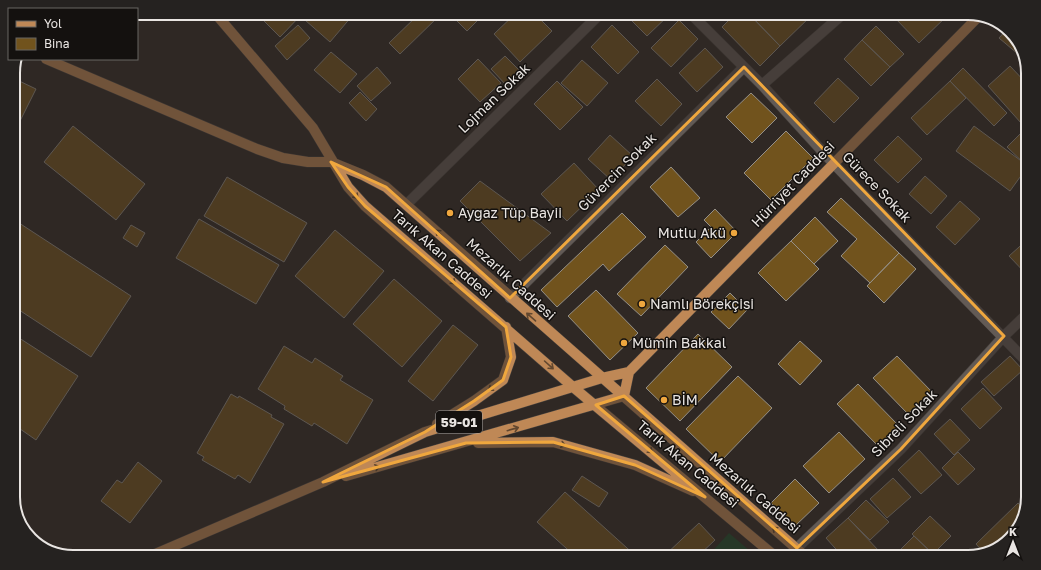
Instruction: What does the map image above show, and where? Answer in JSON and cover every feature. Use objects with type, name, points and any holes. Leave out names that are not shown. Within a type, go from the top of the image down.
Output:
[{"type":"main road","points":[[48,60],[257,149],[283,158],[308,162],[331,162],[313,128],[222,20]]},
{"type":"main road","name":"Hürriyet Caddesi","points":[[629,372],[975,20]]},
{"type":"main road","name":"Mezarlık Caddesi","points":[[331,162],[363,174],[386,187],[407,204],[510,298],[797,548]]},
{"type":"main road","name":"Tarık Akan Caddesi","points":[[331,162],[348,188],[365,206],[506,327],[573,387],[768,550]]},
{"type":"main road","points":[[425,432],[474,401],[503,380],[511,357],[506,327]]},
{"type":"main road","points":[[323,482],[466,443],[624,396],[629,372],[602,378]]},
{"type":"main road","name":"59-01","points":[[164,550],[323,482],[425,432],[602,378]]},
{"type":"main road","points":[[466,443],[553,442],[635,465],[705,497]]},
{"type":"street","name":"Lojman Sokak","points":[[407,204],[594,20]]},
{"type":"street","name":"Gürece Sokak","points":[[697,20],[744,66],[833,163],[1004,336],[1021,355]]},
{"type":"street","points":[[762,85],[836,20]]},
{"type":"street","name":"Güvercin Sokak","points":[[510,298],[744,66]]},
{"type":"street","name":"Sibreli Sokak","points":[[797,548],[901,449],[1004,336],[1021,320]]},
{"type":"highlighted area","points":[[744,67],[1004,336],[901,449],[797,548],[624,396],[596,405],[705,497],[635,465],[553,442],[466,443],[323,482],[425,432],[474,401],[503,380],[511,357],[506,327],[365,206],[348,187],[331,162],[386,187],[510,298]]},
{"type":"green space","points":[[729,533],[749,550],[713,550]]},
{"type":"building","points":[[263,20],[296,20],[280,37]]},
{"type":"building","points":[[305,20],[349,20],[330,42]]},
{"type":"building","points":[[413,20],[435,20],[400,54],[389,43]]},
{"type":"building","points":[[456,20],[476,20],[477,21],[467,31]]},
{"type":"building","points":[[509,20],[541,20],[552,31],[520,62],[494,34]]},
{"type":"building","points":[[631,20],[664,20],[647,36]]},
{"type":"building","points":[[679,20],[698,39],[671,67],[651,48]]},
{"type":"building","points":[[729,20],[755,20],[780,46],[760,66],[722,27]]},
{"type":"building","points":[[755,20],[807,20],[780,46]]},
{"type":"building","points":[[897,20],[943,20],[919,43]]},
{"type":"building","points":[[298,25],[310,38],[287,60],[275,46]]},
{"type":"building","points":[[612,25],[639,52],[618,74],[591,47]]},
{"type":"building","points":[[876,26],[904,54],[890,67],[862,40]]},
{"type":"building","points":[[1003,33],[1008,38],[1017,53],[999,38]]},
{"type":"building","points":[[862,40],[890,67],[871,86],[844,59]]},
{"type":"building","points":[[705,48],[723,67],[697,92],[679,73]]},
{"type":"building","points":[[331,52],[357,74],[340,93],[314,70]]},
{"type":"building","points":[[505,56],[521,72],[507,86],[491,69]]},
{"type":"building","points":[[478,59],[501,83],[480,102],[458,79]]},
{"type":"building","points":[[582,60],[608,83],[587,106],[561,83]]},
{"type":"building","points":[[1010,66],[1021,78],[1021,123],[988,86]]},
{"type":"building","points":[[377,67],[391,83],[371,101],[357,86]]},
{"type":"building","points":[[963,68],[1007,113],[994,126],[950,81]]},
{"type":"building","points":[[838,78],[859,98],[834,123],[814,103]]},
{"type":"building","points":[[657,79],[682,104],[661,126],[635,101]]},
{"type":"building","points":[[20,81],[36,89],[20,121]]},
{"type":"building","points":[[557,81],[583,107],[560,130],[534,104]]},
{"type":"building","points":[[950,81],[966,98],[927,135],[911,118]]},
{"type":"building","points":[[360,92],[377,109],[366,121],[349,103]]},
{"type":"building","points":[[751,93],[777,118],[752,143],[726,117]]},
{"type":"building","points":[[73,126],[145,184],[116,220],[44,162]]},
{"type":"building","points":[[974,126],[1021,161],[1021,176],[1010,191],[956,151]]},
{"type":"building","points":[[786,131],[813,158],[771,200],[744,173]]},
{"type":"building","points":[[1021,133],[1021,160],[1007,147]]},
{"type":"building","points":[[610,135],[633,156],[611,180],[588,159]]},
{"type":"building","points":[[898,136],[922,159],[898,183],[874,160]]},
{"type":"building","points":[[574,163],[599,190],[567,221],[541,194]]},
{"type":"building","points":[[671,167],[700,198],[678,217],[650,187]]},
{"type":"building","points":[[925,176],[947,196],[931,214],[909,194]]},
{"type":"building","points":[[227,177],[307,223],[284,262],[204,216]]},
{"type":"building","points":[[480,181],[551,233],[520,261],[460,201]]},
{"type":"building","points":[[841,198],[899,253],[870,283],[841,256],[857,239],[827,212]]},
{"type":"building","points":[[960,201],[980,219],[955,245],[936,227]]},
{"type":"building","points":[[715,209],[737,232],[711,258],[696,242],[711,227],[704,220]]},
{"type":"building","points":[[622,213],[646,237],[609,271],[603,264],[557,307],[541,290]]},
{"type":"building","points":[[815,217],[838,241],[814,264],[791,241]]},
{"type":"building","points":[[199,219],[279,265],[256,304],[176,258]]},
{"type":"building","points":[[20,224],[131,296],[91,357],[20,311]]},
{"type":"building","points":[[131,225],[145,233],[137,247],[123,238]]},
{"type":"building","points":[[335,230],[384,271],[344,318],[295,276]]},
{"type":"building","points":[[791,241],[819,269],[786,301],[758,273]]},
{"type":"building","points":[[665,245],[688,267],[641,316],[617,294]]},
{"type":"building","points":[[1021,245],[1021,269],[1009,256]]},
{"type":"building","points":[[899,253],[916,269],[884,303],[867,286]]},
{"type":"building","points":[[394,279],[442,321],[402,367],[353,324]]},
{"type":"building","points":[[596,290],[638,333],[610,360],[568,316]]},
{"type":"building","points":[[730,293],[747,310],[729,329],[711,312]]},
{"type":"building","points":[[453,325],[478,345],[433,401],[408,381]]},
{"type":"building","points":[[698,334],[732,367],[680,421],[646,388]]},
{"type":"building","points":[[20,339],[78,376],[36,440],[20,429]]},
{"type":"building","points":[[800,341],[822,361],[800,385],[778,364]]},
{"type":"building","points":[[284,346],[312,363],[315,358],[343,376],[340,380],[373,400],[347,444],[314,423],[312,426],[284,409],[285,406],[258,389]]},
{"type":"building","points":[[897,356],[932,392],[908,414],[873,378]]},
{"type":"building","points":[[1010,356],[1021,368],[1021,372],[994,396],[981,382]]},
{"type":"building","points":[[738,376],[772,408],[720,462],[686,429]]},
{"type":"building","points":[[858,384],[899,426],[878,446],[837,404]]},
{"type":"building","points":[[983,388],[1002,408],[980,429],[961,409]]},
{"type":"building","points":[[231,394],[238,398],[239,396],[272,415],[271,417],[284,424],[250,483],[238,475],[235,479],[202,460],[204,457],[197,453]]},
{"type":"building","points":[[950,419],[970,440],[954,455],[934,434]]},
{"type":"building","points":[[839,432],[865,459],[829,493],[803,466]]},
{"type":"building","points":[[919,450],[942,475],[921,494],[898,470]]},
{"type":"building","points":[[958,452],[975,469],[958,485],[942,468]]},
{"type":"building","points":[[138,462],[162,481],[130,523],[101,501],[117,480],[122,483]]},
{"type":"building","points":[[582,476],[608,493],[599,507],[572,490]]},
{"type":"building","points":[[893,478],[911,497],[887,518],[870,499]]},
{"type":"building","points":[[795,479],[819,503],[794,527],[771,503]]},
{"type":"building","points":[[565,492],[629,550],[568,550],[537,522]]},
{"type":"building","points":[[866,500],[889,522],[870,540],[848,518]]},
{"type":"building","points":[[1018,503],[1021,505],[1015,522],[999,522]]},
{"type":"building","points":[[930,516],[951,536],[937,550],[929,550],[912,534]]},
{"type":"building","points":[[848,518],[878,550],[837,550],[826,538]]},
{"type":"building","points":[[699,523],[715,540],[704,550],[670,550]]},
{"type":"building","points":[[993,527],[993,544],[980,549],[976,544]]},
{"type":"building","points":[[914,536],[929,550],[900,550]]},
{"type":"place","name":"Aygaz Tüp Bayii","points":[[450,213]]},
{"type":"place","name":"Mutlu Akü","points":[[734,233]]},
{"type":"place","name":"Namlı Börekçisi","points":[[642,304]]},
{"type":"place","name":"Mümin Bakkal","points":[[624,343]]},
{"type":"place","name":"BİM","points":[[664,400]]}]
